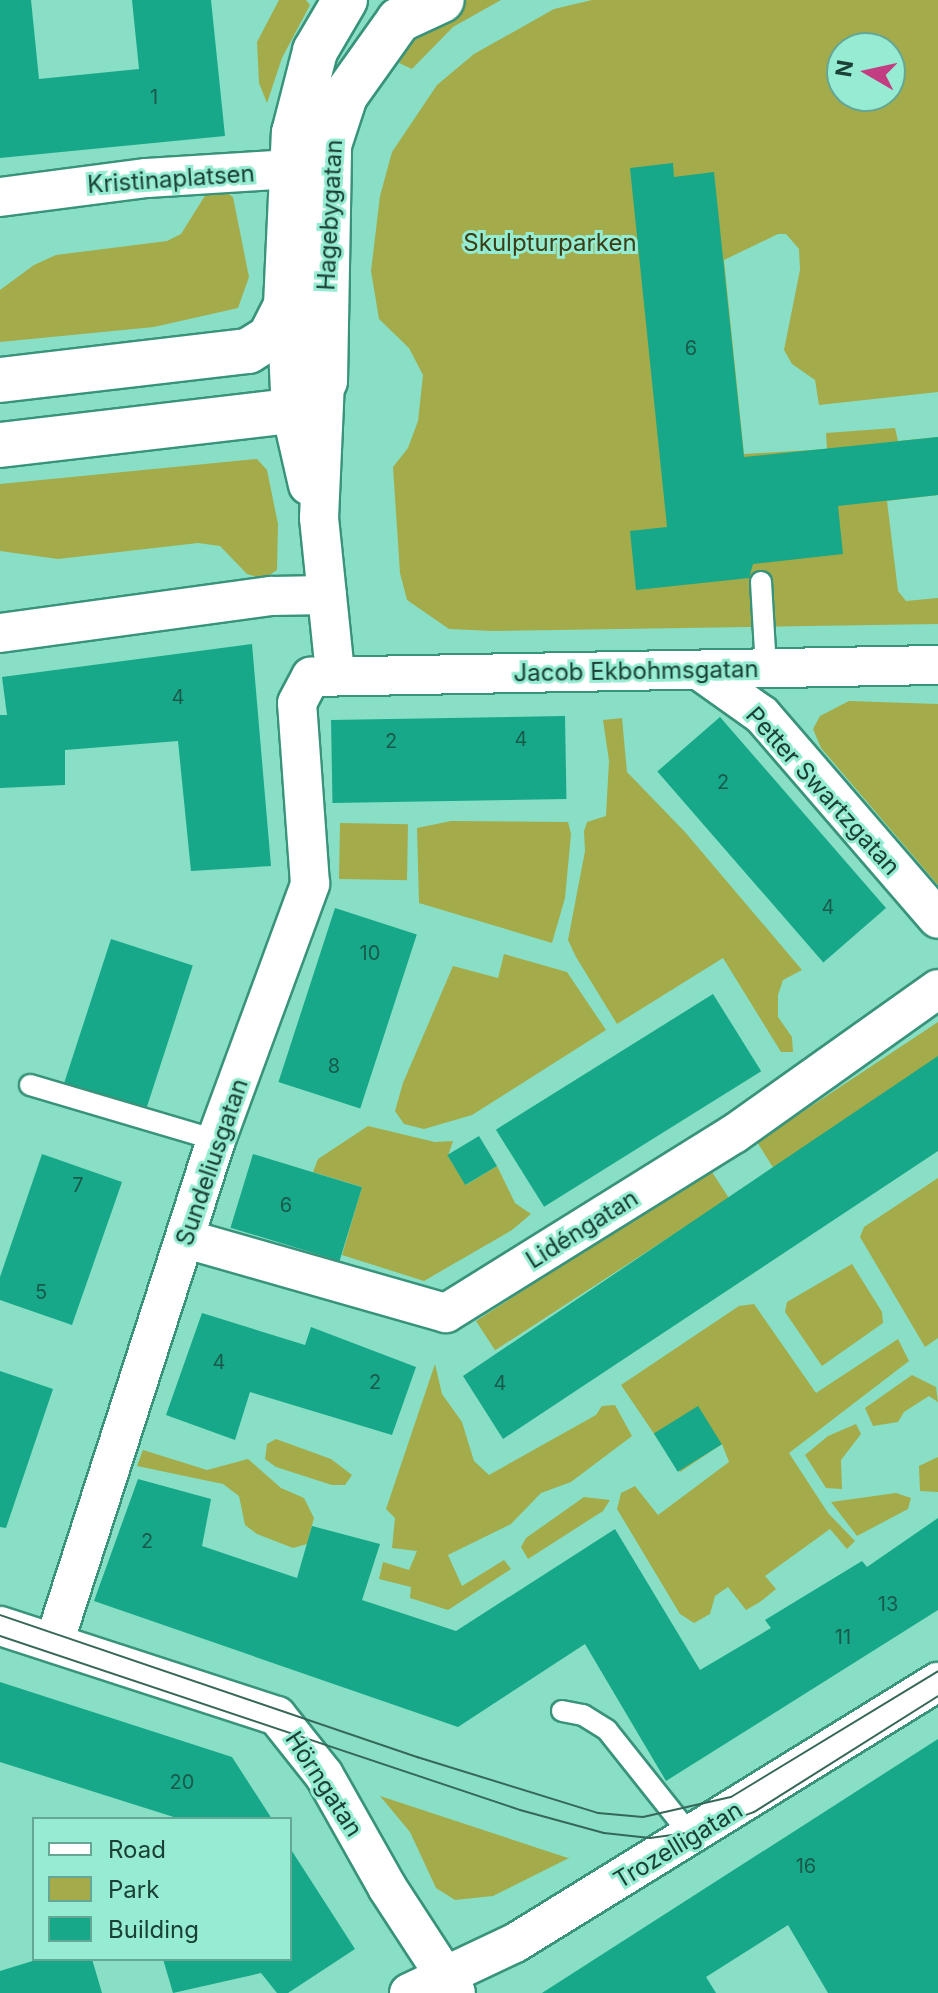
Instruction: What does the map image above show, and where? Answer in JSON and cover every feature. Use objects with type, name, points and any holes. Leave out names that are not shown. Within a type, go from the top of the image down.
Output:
[{"type":"street","name":"Hagebygatan","points":[[291,411],[278,321],[294,133],[315,51],[345,0]]},
{"type":"street","name":"Hagebygatan","points":[[325,381],[329,145],[345,96],[399,20],[442,0]]},
{"type":"street","name":"Kristinaplatsen","points":[[0,197],[147,178],[291,169]]},
{"type":"street","points":[[291,169],[309,179],[327,203]]},
{"type":"street","points":[[0,380],[248,351],[278,321]]},
{"type":"street","points":[[0,445],[291,411],[325,381]]},
{"type":"street","points":[[323,676],[327,595],[319,518],[325,381]]},
{"type":"street","points":[[291,411],[319,518]]},
{"type":"street","points":[[0,633],[271,596],[327,595]]},
{"type":"street","name":"Jacob Ekbohmsgatan","points":[[323,676],[938,665]]},
{"type":"street","name":"Petter Swartzgatan","points":[[700,671],[762,715],[938,919]]},
{"type":"street","name":"Sundeliusgatan","points":[[54,1643],[216,1140],[310,884],[297,703],[323,676]]},
{"type":"street","name":"Lidéngatan","points":[[186,1239],[446,1313],[734,1134],[938,989]]},
{"type":"street","name":"Hörngatan","points":[[0,1626],[277,1716],[324,1775],[451,1986]]},
{"type":"street","name":"Trozelligatan","points":[[409,1993],[451,1986],[938,1682]]},
{"type":"lane","points":[[761,582],[766,669]]},
{"type":"lane","points":[[30,1085],[216,1140]]},
{"type":"lane","points":[[562,1711],[583,1715],[607,1730],[692,1837]]},
{"type":"green space","points":[[279,0],[306,0],[310,5],[282,58],[267,103],[259,83],[257,42]]},
{"type":"green space","points":[[465,0],[501,0],[453,27],[412,69],[399,63],[420,27]]},
{"type":"green space","name":"Skulpturparken","points":[[592,0],[938,0],[938,392],[819,405],[815,380],[792,364],[784,350],[800,270],[799,249],[786,234],[778,234],[724,260],[744,454],[827,449],[826,433],[895,428],[898,441],[938,437],[938,495],[887,501],[898,591],[906,601],[938,598],[938,624],[493,631],[449,629],[407,600],[400,573],[393,467],[408,448],[418,421],[423,375],[409,348],[379,319],[371,271],[380,196],[392,152],[437,85],[474,54],[554,9]]},
{"type":"green space","points":[[222,189],[233,197],[249,277],[238,308],[154,327],[0,342],[0,290],[34,265],[56,255],[167,241],[181,234],[206,194]]},
{"type":"green space","points":[[257,459],[267,470],[278,524],[277,570],[263,579],[247,574],[220,546],[198,543],[58,559],[0,551],[0,484]]},
{"type":"green space","points":[[849,701],[938,704],[938,885],[821,748],[813,729],[820,716]]},
{"type":"green space","points":[[622,718],[627,772],[685,832],[802,970],[783,980],[778,995],[778,1017],[792,1037],[793,1052],[781,1052],[723,958],[617,1024],[576,957],[568,940],[585,851],[584,831],[587,822],[606,816],[609,761],[603,720]]},
{"type":"green space","points":[[451,821],[568,822],[571,834],[565,898],[552,943],[419,903],[417,828]]},
{"type":"green space","points":[[340,823],[408,824],[407,880],[339,879]]},
{"type":"green space","points":[[504,954],[567,972],[606,1030],[472,1115],[424,1129],[404,1124],[395,1111],[403,1083],[453,966],[498,978]]},
{"type":"green space","points":[[938,1022],[938,1062],[774,1169],[757,1142]]},
{"type":"green space","points":[[368,1126],[435,1142],[453,1141],[448,1156],[466,1185],[497,1166],[515,1203],[531,1214],[512,1230],[424,1281],[342,1255],[362,1187],[313,1172],[318,1159]]},
{"type":"green space","points":[[710,1169],[729,1198],[495,1350],[476,1321]]},
{"type":"green space","points":[[938,1178],[938,1338],[925,1347],[860,1237],[864,1227]]},
{"type":"green space","points":[[852,1264],[882,1312],[883,1323],[822,1366],[785,1312],[787,1302]]},
{"type":"green space","points":[[754,1304],[816,1393],[898,1339],[909,1361],[789,1453],[828,1513],[855,1541],[847,1549],[830,1529],[765,1576],[776,1589],[760,1602],[746,1610],[728,1587],[715,1596],[710,1614],[694,1623],[680,1614],[617,1509],[621,1493],[635,1486],[658,1515],[729,1462],[722,1444],[680,1472],[621,1385],[739,1306]]},
{"type":"green space","points":[[435,1364],[442,1394],[462,1422],[474,1461],[489,1475],[596,1415],[602,1406],[615,1405],[632,1436],[571,1482],[541,1493],[511,1524],[448,1555],[462,1586],[504,1560],[511,1569],[448,1610],[410,1598],[411,1587],[379,1579],[383,1562],[409,1570],[417,1551],[392,1548],[395,1518],[386,1509]]},
{"type":"green space","points":[[912,1375],[936,1387],[938,1402],[929,1396],[904,1412],[898,1422],[873,1426],[865,1408]]},
{"type":"green space","points":[[856,1424],[861,1434],[841,1460],[842,1489],[826,1488],[805,1455],[828,1436]]},
{"type":"green space","points":[[276,1439],[331,1459],[352,1475],[345,1485],[332,1485],[276,1467],[265,1459],[267,1444]]},
{"type":"green space","points":[[143,1450],[207,1470],[248,1459],[281,1488],[304,1498],[314,1518],[307,1544],[293,1548],[257,1534],[245,1525],[239,1496],[223,1484],[137,1466]]},
{"type":"green space","points":[[938,1457],[938,1492],[920,1491],[919,1466]]},
{"type":"green space","points":[[896,1493],[911,1498],[908,1509],[857,1536],[831,1502]]},
{"type":"green space","points":[[584,1497],[610,1500],[603,1511],[528,1559],[521,1547],[526,1538]]},
{"type":"green space","points":[[380,1796],[571,1857],[493,1896],[455,1900],[436,1888],[410,1832]]},
{"type":"building","points":[[0,0],[31,0],[39,79],[139,69],[132,0],[211,0],[225,136],[0,158]]},
{"type":"building","points":[[673,163],[674,177],[714,172],[744,457],[938,437],[938,495],[838,506],[843,554],[753,564],[749,578],[636,590],[630,531],[667,527],[630,168]]},
{"type":"building","points":[[252,644],[271,866],[191,871],[178,741],[65,750],[65,785],[0,788],[0,715],[7,715],[2,677]]},
{"type":"building","points":[[565,716],[566,799],[332,803],[331,720]]},
{"type":"building","points":[[720,717],[886,908],[823,962],[657,771]]},
{"type":"building","points":[[335,908],[417,935],[360,1109],[278,1082]]},
{"type":"building","points":[[111,939],[193,966],[146,1109],[64,1083]]},
{"type":"building","points":[[713,994],[761,1071],[544,1207],[496,1130]]},
{"type":"building","points":[[938,1056],[938,1151],[503,1439],[463,1376]]},
{"type":"building","points":[[479,1136],[497,1166],[465,1185],[447,1155]]},
{"type":"building","points":[[42,1154],[122,1182],[72,1325],[0,1300],[0,1277]]},
{"type":"building","points":[[253,1154],[362,1187],[340,1261],[230,1228]]},
{"type":"building","points":[[202,1313],[305,1345],[311,1327],[416,1367],[392,1435],[250,1392],[235,1440],[166,1415]]},
{"type":"building","points":[[0,1371],[53,1389],[6,1528],[0,1527]]},
{"type":"building","points":[[698,1406],[722,1444],[678,1472],[654,1434]]},
{"type":"building","points":[[138,1479],[211,1499],[202,1546],[297,1578],[312,1526],[380,1544],[362,1600],[456,1631],[615,1529],[700,1670],[771,1628],[765,1620],[862,1561],[867,1567],[938,1518],[938,1610],[666,1781],[585,1644],[458,1727],[94,1601]]},
{"type":"building","points":[[0,1682],[232,1757],[271,1817],[174,1817],[0,1762]]},
{"type":"building","points":[[938,1739],[938,1993],[828,1993],[788,1925],[706,1977],[716,1993],[542,1993]]},
{"type":"building","points":[[292,1851],[355,1949],[288,1993],[277,1993],[261,1973],[173,1993],[164,1961],[292,1961]]},
{"type":"building","points":[[32,1961],[93,1961],[102,1993],[0,1993],[0,1971]]},
{"type":"tram line","points":[[0,1615],[417,1757],[598,1813],[643,1817],[731,1797],[938,1671]]},
{"type":"tram line","points":[[0,1636],[520,1810],[604,1833],[650,1838],[702,1831],[754,1812],[938,1696]]}]
